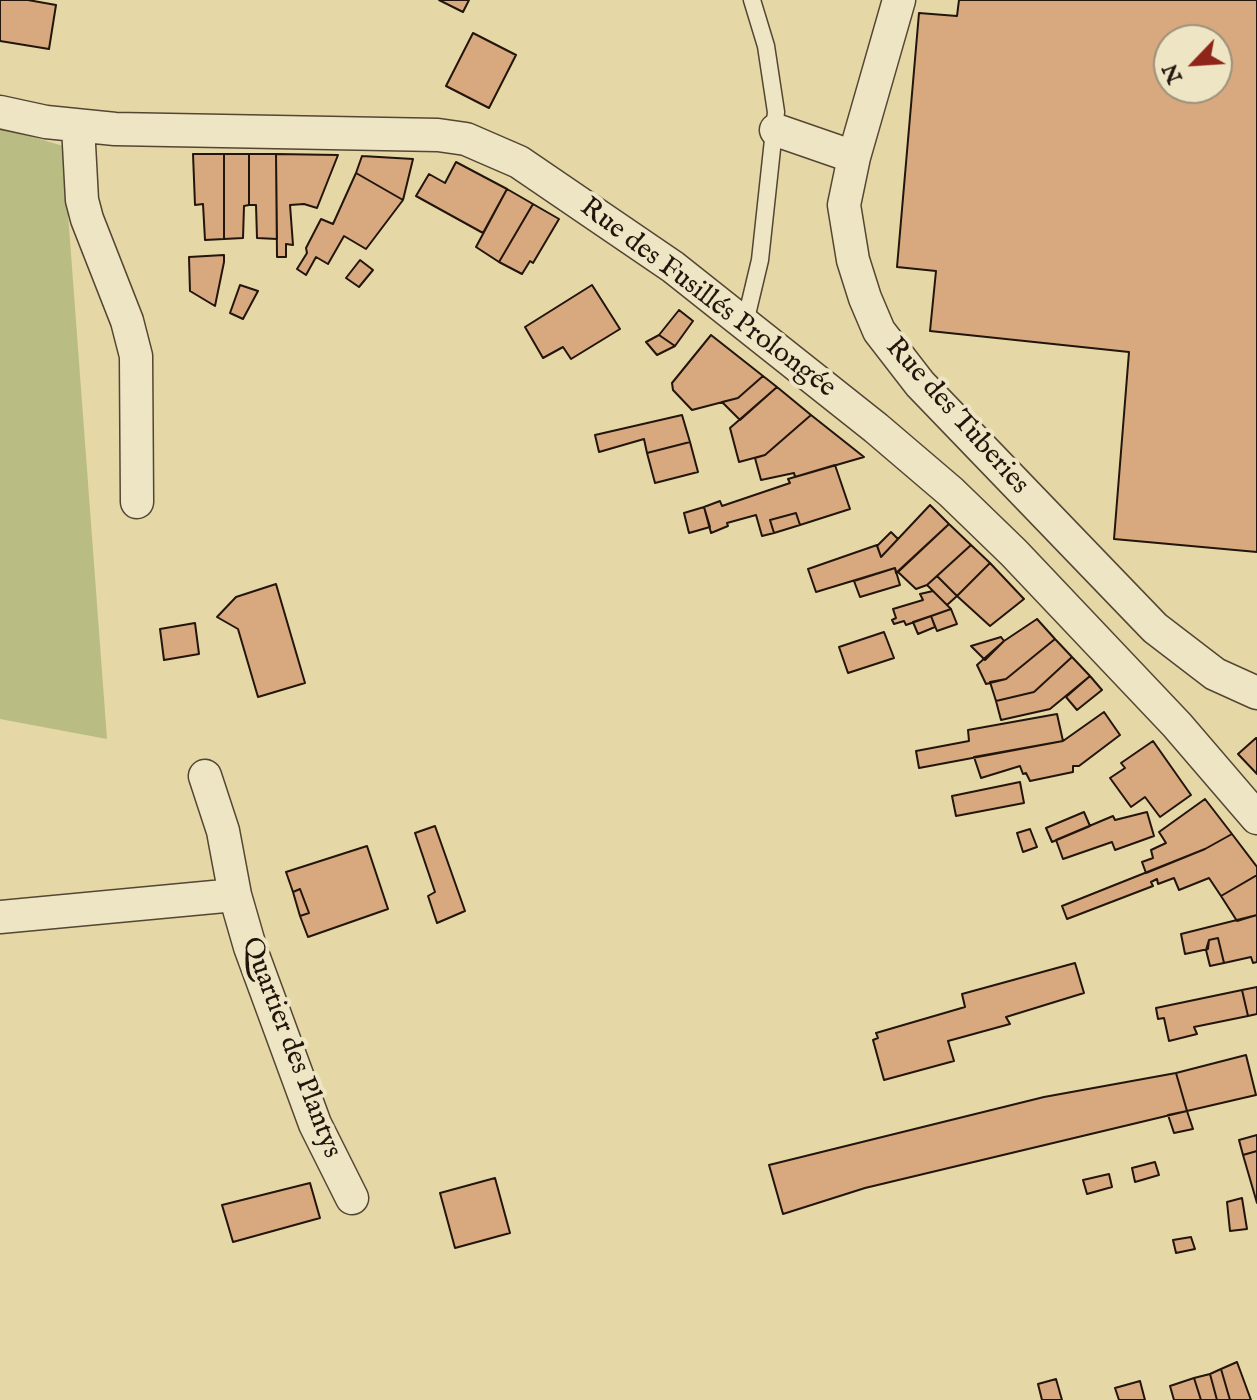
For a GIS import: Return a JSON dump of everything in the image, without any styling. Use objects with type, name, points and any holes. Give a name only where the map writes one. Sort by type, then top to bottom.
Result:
[{"type":"street","name":"Rue des Tuberies","points":[[899,0],[845,189],[844,205],[848,239],[865,298],[879,331],[920,384],[1155,628],[1215,674],[1257,693]]},
{"type":"street","name":"Rue des Fusillés Prolongée","points":[[0,112],[78,126],[142,130],[420,134],[466,139],[501,153],[539,175],[673,267],[876,428],[973,513],[1177,725],[1257,818]]},
{"type":"street","points":[[78,126],[84,209],[127,321],[136,356],[137,502]]},
{"type":"street","points":[[776,130],[854,157]]},
{"type":"street","name":"Quartier des Plantys","points":[[205,776],[223,831],[235,895],[250,947],[315,1124],[352,1198]]},
{"type":"street","points":[[0,917],[235,895]]},
{"type":"lane","points":[[745,323],[760,260],[776,130],[772,73],[752,0]]},
{"type":"green space","points":[[0,127],[63,146],[107,739],[0,719]]},
{"type":"building","points":[[0,0],[28,0],[56,5],[49,49],[0,41]]},
{"type":"building","points":[[439,0],[469,0],[463,12]]},
{"type":"building","points":[[959,0],[1257,0],[1257,552],[1114,539],[1129,352],[930,331],[936,271],[897,267],[919,13],[957,16]]},
{"type":"building","points":[[473,33],[516,55],[489,108],[446,86]]},
{"type":"building","points":[[193,154],[224,154],[224,239],[205,240],[203,204],[195,205]]},
{"type":"building","points":[[224,154],[249,154],[249,205],[244,206],[243,238],[224,239]]},
{"type":"building","points":[[249,154],[276,154],[277,239],[257,238],[256,205],[249,205]]},
{"type":"building","points":[[276,154],[338,155],[317,208],[304,204],[290,205],[293,245],[286,244],[286,257],[277,257]]},
{"type":"building","points":[[362,156],[413,159],[403,200],[356,173]]},
{"type":"building","points":[[456,162],[507,189],[483,233],[416,196],[429,174],[445,183]]},
{"type":"building","points":[[356,173],[403,200],[366,249],[344,236],[328,264],[316,257],[306,275],[297,269],[307,253],[306,248],[321,219],[333,224]]},
{"type":"building","points":[[507,189],[533,204],[499,262],[476,247]]},
{"type":"building","points":[[533,204],[559,219],[533,263],[530,261],[522,274],[499,262]]},
{"type":"building","points":[[224,255],[215,306],[190,291],[189,257]]},
{"type":"building","points":[[360,260],[373,270],[359,287],[346,278]]},
{"type":"building","points":[[240,285],[258,291],[243,319],[230,313]]},
{"type":"building","points":[[592,285],[620,329],[571,359],[563,347],[543,358],[525,327]]},
{"type":"building","points":[[679,310],[693,321],[675,346],[659,335]]},
{"type":"building","points":[[659,335],[675,346],[657,355],[646,342]]},
{"type":"building","points":[[711,335],[763,376],[738,398],[692,410],[673,390],[672,383]]},
{"type":"building","points":[[763,376],[777,387],[740,420],[722,402],[738,398]]},
{"type":"building","points":[[777,387],[811,415],[765,455],[739,462],[730,428]]},
{"type":"building","points":[[682,415],[690,442],[647,453],[644,439],[599,452],[595,435]]},
{"type":"building","points":[[811,415],[864,457],[795,477],[794,473],[761,480],[755,458],[765,455]]},
{"type":"building","points":[[690,442],[698,472],[655,483],[647,453]]},
{"type":"building","points":[[835,465],[850,509],[800,525],[796,513],[770,520],[774,533],[762,536],[756,515],[727,523],[728,526],[711,533],[704,507],[720,501],[722,506],[790,483],[788,479]]},
{"type":"building","points":[[930,505],[949,524],[896,573],[895,568],[816,592],[808,569],[877,545],[881,557]]},
{"type":"building","points":[[704,507],[710,527],[689,533],[684,513]]},
{"type":"building","points":[[796,513],[800,525],[774,533],[770,520]]},
{"type":"building","points":[[949,524],[971,545],[927,585],[916,589],[898,572]]},
{"type":"building","points":[[891,532],[898,539],[881,557],[877,546]]},
{"type":"building","points":[[971,545],[990,563],[957,596],[937,576]]},
{"type":"building","points":[[990,563],[1024,599],[990,626],[957,596]]},
{"type":"building","points":[[895,568],[900,585],[860,597],[854,581]]},
{"type":"building","points":[[937,576],[957,596],[947,605],[927,585]]},
{"type":"building","points":[[276,584],[305,683],[258,697],[238,629],[217,617],[236,597]]},
{"type":"building","points":[[933,591],[951,609],[906,625],[904,621],[894,624],[893,609],[923,600],[920,594]]},
{"type":"building","points":[[951,609],[957,624],[937,631],[931,616]]},
{"type":"building","points":[[931,616],[935,627],[918,634],[913,622]]},
{"type":"building","points":[[1037,619],[1055,639],[1006,679],[986,684],[977,665],[1004,641]]},
{"type":"building","points":[[195,623],[199,654],[164,660],[160,629]]},
{"type":"building","points":[[884,632],[894,658],[848,673],[839,647]]},
{"type":"building","points":[[1001,637],[1004,641],[985,660],[971,646]]},
{"type":"building","points":[[1055,639],[1072,657],[1034,692],[996,701],[990,682],[1006,679]]},
{"type":"building","points":[[1072,657],[1090,676],[1050,709],[1001,720],[996,701],[1034,692]]},
{"type":"building","points":[[1090,676],[1102,690],[1077,710],[1066,697]]},
{"type":"building","points":[[1104,712],[1120,735],[1079,766],[1073,766],[1073,772],[1030,781],[1020,766],[981,778],[974,757],[1063,741]]},
{"type":"building","points":[[1057,714],[1063,741],[919,768],[916,751],[969,741],[968,730]]},
{"type":"building","points":[[1257,738],[1257,774],[1238,754]]},
{"type":"building","points":[[1153,741],[1191,795],[1160,817],[1145,797],[1131,807],[1110,778],[1125,768],[1121,763]]},
{"type":"building","points":[[1020,782],[1024,803],[956,816],[952,796]]},
{"type":"building","points":[[1205,799],[1232,834],[1205,849],[1146,873],[1142,862],[1153,858],[1151,850],[1166,843],[1159,832]]},
{"type":"building","points":[[1084,812],[1090,826],[1052,842],[1046,828]]},
{"type":"building","points":[[1147,812],[1154,836],[1115,850],[1112,842],[1063,859],[1056,840],[1113,816],[1115,820]]},
{"type":"building","points":[[435,826],[465,911],[437,923],[428,896],[435,892],[415,833]]},
{"type":"building","points":[[1030,829],[1037,847],[1023,852],[1017,833]]},
{"type":"building","points":[[1232,834],[1257,867],[1257,875],[1221,896],[1209,878],[1179,890],[1174,878],[1158,884],[1157,879],[1151,882],[1153,886],[1067,919],[1062,906],[1205,849]]},
{"type":"building","points":[[367,846],[388,909],[308,937],[300,916],[309,913],[300,889],[293,892],[286,872]]},
{"type":"building","points":[[1257,875],[1257,915],[1237,921],[1221,896]]},
{"type":"building","points":[[300,889],[309,913],[300,916],[293,892]]},
{"type":"building","points":[[1257,915],[1257,962],[1253,963],[1251,957],[1224,963],[1218,938],[1209,940],[1208,949],[1185,954],[1181,934]]},
{"type":"building","points":[[1218,938],[1224,963],[1210,966],[1206,950],[1209,940]]},
{"type":"building","points":[[1075,963],[1084,993],[1006,1017],[1010,1024],[948,1041],[954,1061],[884,1080],[873,1040],[878,1038],[876,1033],[965,1007],[962,994]]},
{"type":"building","points":[[1257,987],[1257,1014],[1248,1016],[1242,990]]},
{"type":"building","points":[[1242,990],[1248,1016],[1194,1027],[1197,1034],[1169,1041],[1164,1018],[1158,1019],[1156,1008]]},
{"type":"building","points":[[1246,1055],[1256,1095],[1187,1111],[1176,1073]]},
{"type":"building","points":[[1176,1073],[1187,1111],[865,1188],[783,1214],[769,1165],[1044,1097]]},
{"type":"building","points":[[1187,1111],[1193,1129],[1174,1133],[1168,1115]]},
{"type":"building","points":[[1257,1135],[1257,1151],[1243,1155],[1239,1140]]},
{"type":"building","points":[[1257,1151],[1257,1203],[1243,1155]]},
{"type":"building","points":[[1155,1162],[1159,1175],[1135,1182],[1132,1168]]},
{"type":"building","points":[[1109,1174],[1112,1187],[1087,1194],[1083,1180]]},
{"type":"building","points":[[495,1178],[510,1233],[455,1248],[440,1193]]},
{"type":"building","points":[[310,1183],[320,1218],[233,1242],[222,1205]]},
{"type":"building","points":[[1242,1198],[1247,1229],[1230,1231],[1227,1202]]},
{"type":"building","points":[[1191,1237],[1195,1249],[1176,1253],[1173,1240]]},
{"type":"building","points":[[1237,1362],[1251,1400],[1230,1400],[1221,1369]]},
{"type":"building","points":[[1221,1369],[1230,1400],[1217,1400],[1210,1374]]},
{"type":"building","points":[[1210,1374],[1217,1400],[1201,1400],[1194,1378]]},
{"type":"building","points":[[1194,1378],[1201,1400],[1174,1400],[1170,1386]]},
{"type":"building","points":[[1056,1379],[1062,1400],[1042,1400],[1038,1384]]},
{"type":"building","points":[[1140,1381],[1145,1400],[1119,1400],[1115,1388]]}]
